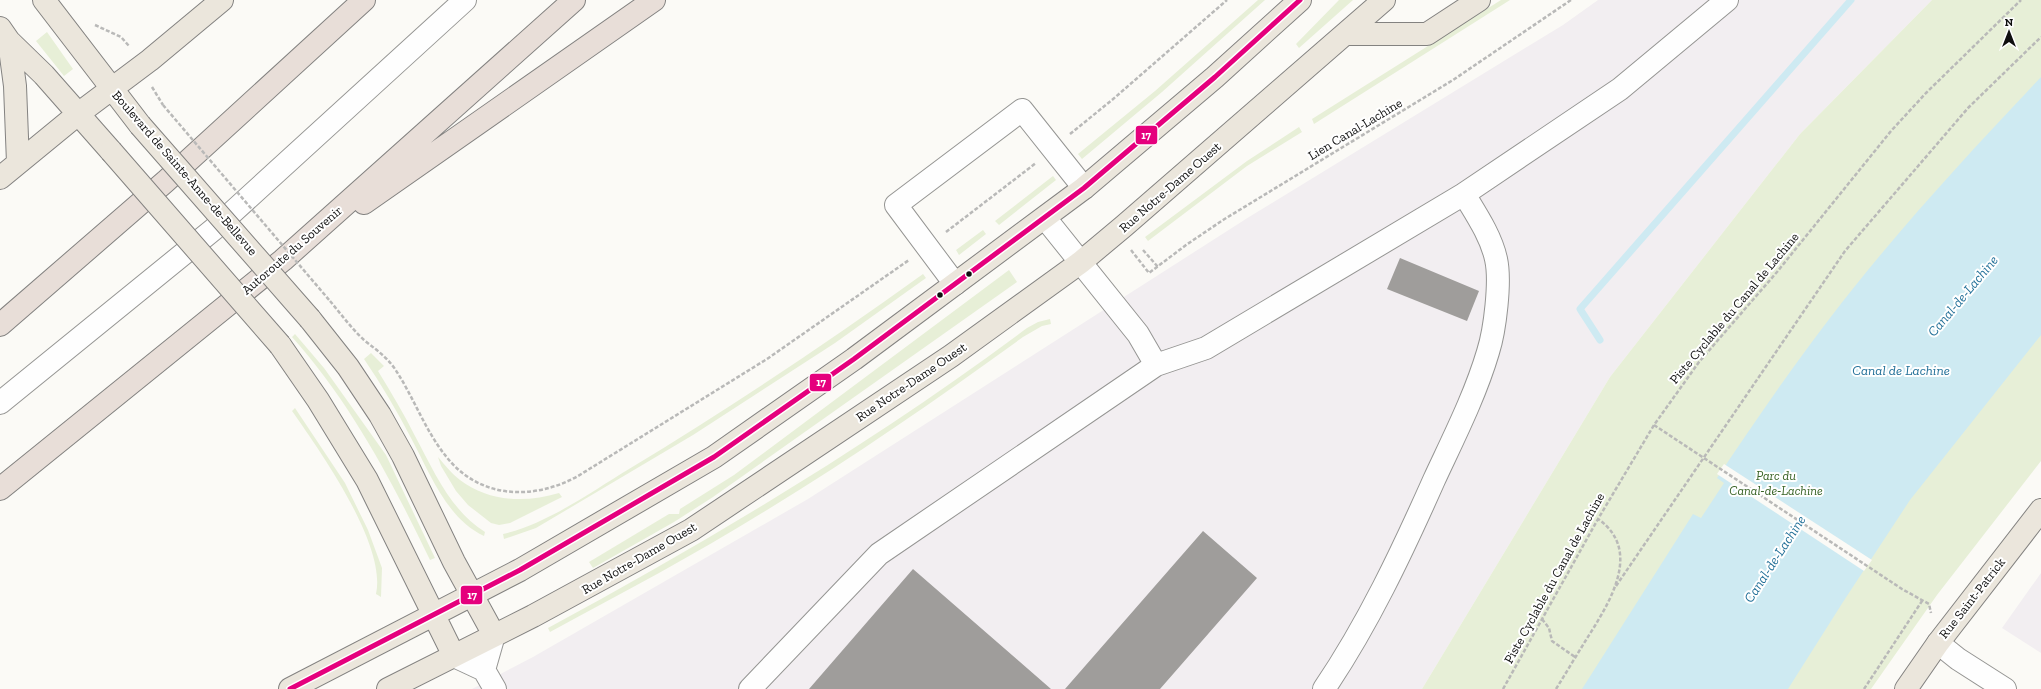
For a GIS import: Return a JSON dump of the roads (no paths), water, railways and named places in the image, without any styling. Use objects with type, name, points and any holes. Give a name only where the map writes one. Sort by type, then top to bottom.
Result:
[{"type":"highway","points":[[0,325],[166,181],[364,0]]},
{"type":"highway","name":"Autoroute du Souvenir","points":[[0,489],[283,260],[574,0]]},
{"type":"highway","points":[[283,260],[654,0]]},
{"type":"main road","name":"Boulevard de Sainte-Anne-de-Bellevue","points":[[44,0],[140,125],[310,319],[348,367],[384,422],[494,635]]},
{"type":"main road","points":[[0,178],[78,114],[150,60],[222,0]]},
{"type":"main road","points":[[290,689],[472,595],[582,535],[714,457],[955,284],[1084,188],[1191,97],[1300,0]]},
{"type":"main road","name":"Rue Notre-Dame Ouest","points":[[388,689],[602,580],[691,530],[950,356],[1081,262],[1384,0]]},
{"type":"main road","points":[[1345,34],[1427,34],[1479,0]]},
{"type":"main road","points":[[11,45],[44,75],[280,345],[318,400],[367,480],[454,656]]},
{"type":"main road","points":[[11,45],[16,101],[18,163]]},
{"type":"main road","name":"Rue Saint-Patrick","points":[[1906,689],[1938,643],[2041,510]]},
{"type":"street","points":[[0,404],[214,229],[465,0]]},
{"type":"street","points":[[750,689],[879,554],[1156,365],[1206,348],[1464,194],[1620,89],[1727,0]]},
{"type":"street","points":[[955,284],[896,205],[1022,110],[1084,188]]},
{"type":"street","points":[[1324,689],[1368,616],[1412,528],[1459,426],[1488,352],[1494,322],[1496,260],[1488,236],[1464,194]]},
{"type":"street","points":[[1045,218],[1138,334],[1156,365]]},
{"type":"street","points":[[484,670],[494,635]]},
{"type":"street","points":[[1938,643],[1958,659],[2005,689]]},
{"type":"street","points":[[454,656],[484,670],[495,689]]},
{"type":"water","name":"Canal de Lachine","points":[[2041,77],[2041,335],[1910,500],[1788,689],[1582,689],[1693,514],[1701,518],[1724,483],[1717,478],[1772,397],[1815,338],[1880,255],[1959,165]]},
{"type":"waterway","points":[[1600,340],[1580,309],[1851,0]]},
{"type":"water label","name":"Canal-de-Lachine","points":[[1963,296]]},
{"type":"water label","name":"Canal-de-Lachine","points":[[1775,559]]},
{"type":"park label","name":"Parc du Canal-de-Lachine","points":[[1776,482]]}]
